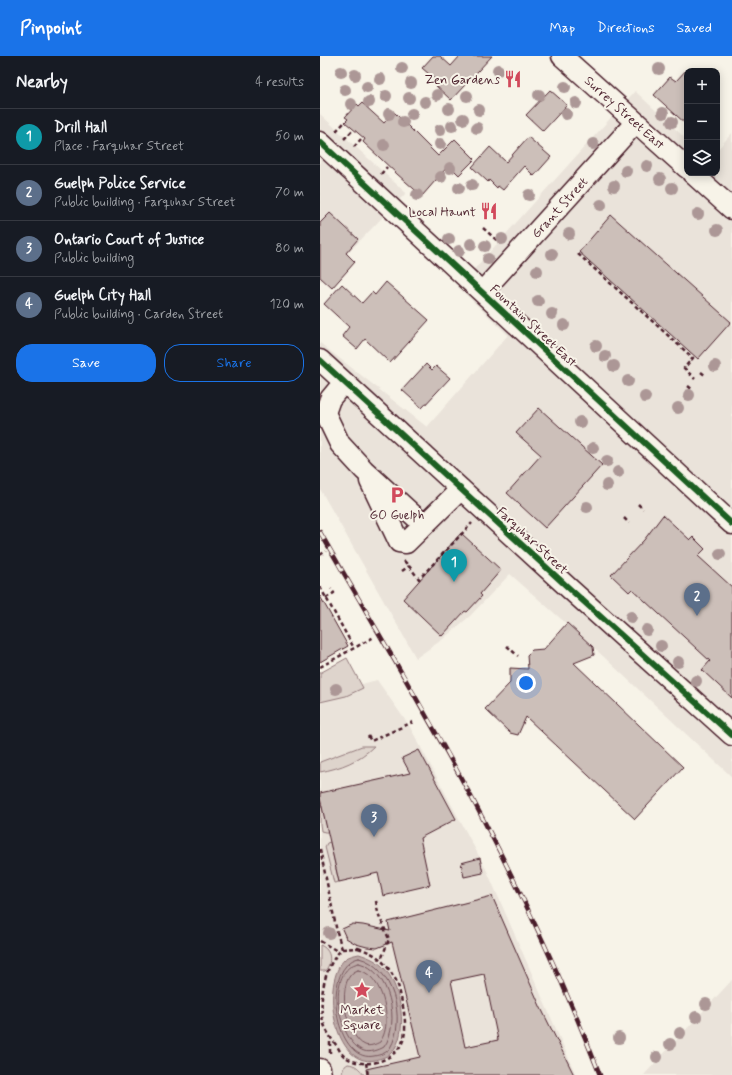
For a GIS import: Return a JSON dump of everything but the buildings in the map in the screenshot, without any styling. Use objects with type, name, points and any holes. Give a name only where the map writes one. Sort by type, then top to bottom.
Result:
[{"type":"street","name":"Surrey Street East","points":[[562,56],[684,165]]},
{"type":"street","name":"Grant Street","points":[[482,292],[636,122]]},
{"type":"street","name":"Fountain Street East","points":[[320,142],[732,524]]},
{"type":"street","points":[[695,176],[732,209]]},
{"type":"street","name":"Farquhar Street","points":[[320,360],[732,735]]},
{"type":"street","points":[[344,382],[330,399],[325,413],[340,444],[364,470],[424,525]]},
{"type":"street","points":[[364,470],[399,542],[406,543],[461,489]]},
{"type":"street","points":[[320,1069],[321,1075]]},
{"type":"path","points":[[336,131],[344,123]]},
{"type":"path","points":[[344,139],[352,131]]},
{"type":"path","points":[[354,147],[361,139]]},
{"type":"path","points":[[483,228],[514,257]]},
{"type":"path","points":[[578,254],[693,358],[684,368],[695,379]]},
{"type":"path","points":[[701,372],[706,376]]},
{"type":"path","points":[[688,386],[693,390]]},
{"type":"path","points":[[638,504],[643,509]]},
{"type":"path","points":[[624,518],[629,523]]},
{"type":"path","points":[[320,555],[326,551]]},
{"type":"path","points":[[402,571],[409,566]]},
{"type":"path","points":[[320,588],[354,648]]},
{"type":"path","points":[[326,598],[334,593],[331,589]]},
{"type":"path","points":[[334,622],[338,619]]},
{"type":"path","points":[[320,666],[374,637]]},
{"type":"path","points":[[507,646],[518,656]]},
{"type":"path","points":[[368,736],[371,741],[413,722]]},
{"type":"path","points":[[320,849],[337,932],[342,949]]},
{"type":"path","points":[[376,901],[378,913],[390,939],[381,960]]},
{"type":"path","points":[[320,940],[339,952]]},
{"type":"path","points":[[358,948],[370,952],[381,960],[397,982],[404,1010],[404,1032],[402,1042],[397,1050],[389,1057],[378,1062],[366,1063],[355,1061],[344,1056],[330,1039],[322,1017],[322,995],[328,970],[334,957],[342,949],[358,948]]},
{"type":"path","points":[[366,1063],[368,1075]]},
{"type":"shaded area","points":[[635,91],[684,137],[684,176],[720,176],[720,147],[732,133],[732,777],[590,644],[585,645],[586,641],[510,574],[470,616],[443,639],[416,658],[320,489],[320,343],[427,427],[508,335],[458,287]]},
{"type":"shaded area","points":[[320,114],[406,193],[320,282]]},
{"type":"shaded area","points":[[347,658],[363,688],[346,696],[320,702],[320,673]]},
{"type":"shaded area","points":[[377,680],[410,727],[487,871],[576,1075],[320,1075],[320,695]]},
{"type":"shaded area","points":[[362,746],[374,746],[356,760],[320,772],[320,762]]},
{"type":"shaded area","points":[[320,798],[328,832],[321,831]]},
{"type":"shaded area","points":[[330,842],[339,882],[334,883],[325,847],[327,843]]},
{"type":"shaded area","points":[[320,945],[327,950],[330,957],[329,964],[325,971],[320,971]]},
{"type":"shaded area","points":[[732,980],[732,1075],[644,1075]]},
{"type":"shaded area","points":[[348,1064],[357,1067],[364,1075],[342,1075],[343,1069]]},
{"type":"water","points":[[359,954],[366,956],[379,964],[391,977],[399,999],[401,1010],[400,1034],[397,1044],[388,1055],[375,1060],[361,1059],[350,1051],[341,1038],[335,1022],[333,986],[337,970],[345,959]]},
{"type":"railway","points":[[320,532],[465,784],[545,946],[574,1010],[600,1075]]},
{"type":"cycle path","points":[[320,142],[732,524]]},
{"type":"cycle path","points":[[320,360],[732,735]]},
{"type":"place","name":"Zen Gardens","points":[[513,79]]},
{"type":"place","name":"Local Haunt","points":[[489,211]]},
{"type":"place","name":"GO Guelph","points":[[397,495]]},
{"type":"place","name":"Drill Hall","points":[[454,582]]},
{"type":"place","name":"Guelph Police Service","points":[[697,616]]},
{"type":"place","name":"Ontario Court of Justice","points":[[374,837]]},
{"type":"place","name":"Market Square","points":[[362,990]]},
{"type":"place","name":"Guelph City Hall","points":[[429,993]]}]
